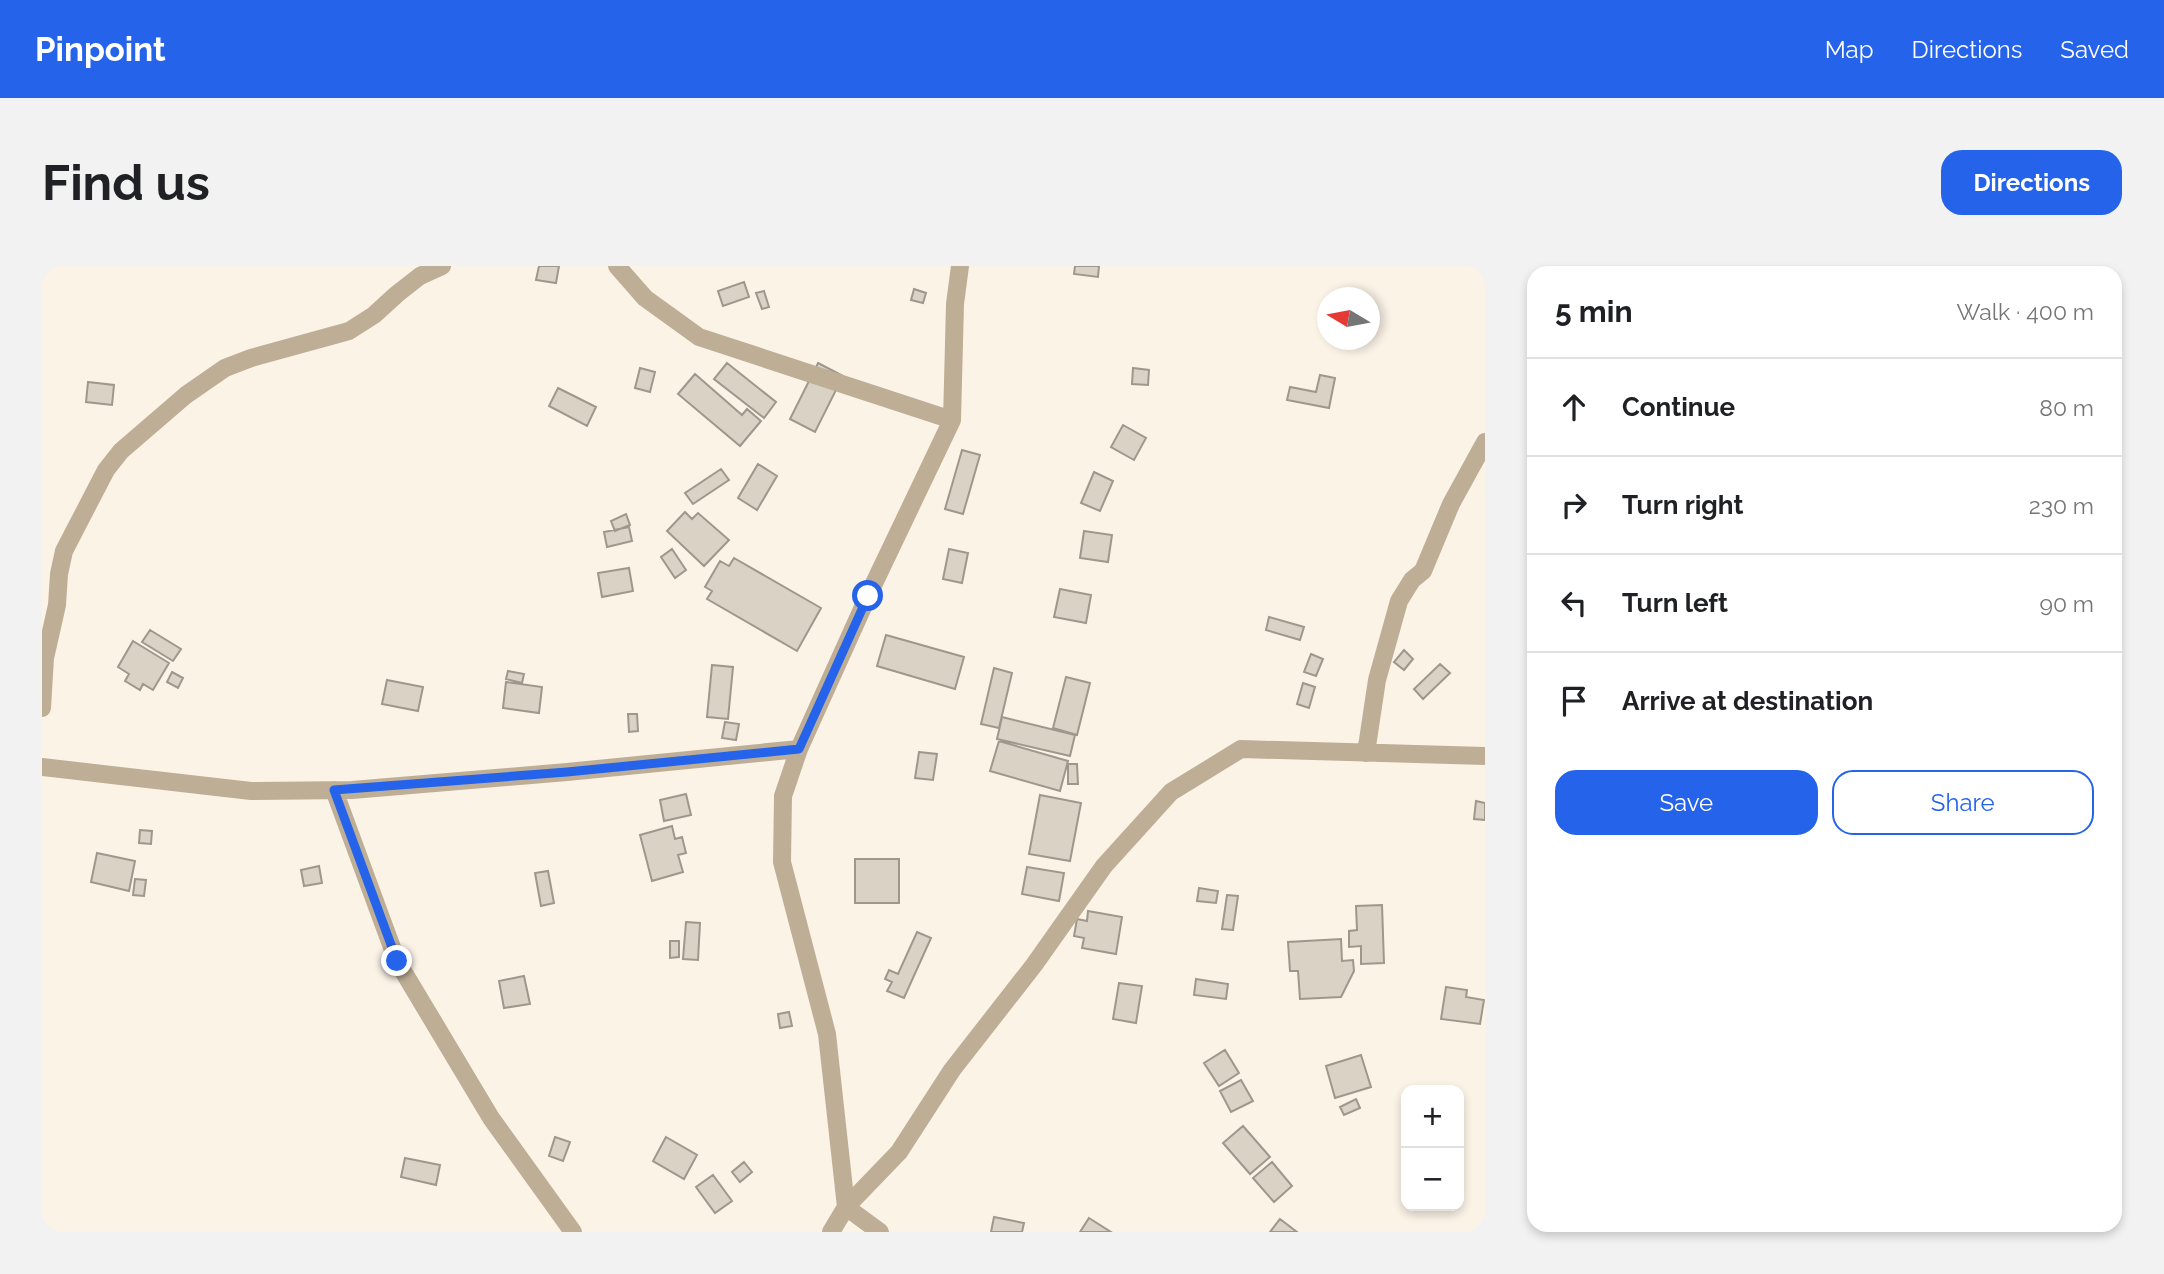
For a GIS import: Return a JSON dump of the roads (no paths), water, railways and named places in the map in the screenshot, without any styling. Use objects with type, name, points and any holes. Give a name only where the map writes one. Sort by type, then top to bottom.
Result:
[{"type":"street","points":[[42,708],[45,658],[57,605],[64,551],[99,482],[121,451],[186,395],[225,368],[349,331],[374,315],[420,276],[442,266]]},
{"type":"street","points":[[617,266],[645,298],[699,337],[952,420]]},
{"type":"street","points":[[880,1232],[846,1207],[827,1034],[782,862],[783,796],[799,749],[952,420],[955,304],[960,266]]},
{"type":"street","points":[[1366,752],[1377,680],[1399,601],[1412,580],[1423,571],[1451,504],[1485,442]]},
{"type":"street","points":[[42,767],[251,791],[334,790],[567,772],[799,749]]},
{"type":"street","points":[[831,1232],[846,1207],[899,1152],[952,1070],[1034,965],[1104,866],[1171,792],[1241,749],[1485,756]]},
{"type":"street","points":[[334,790],[397,961],[491,1118],[573,1232]]}]
